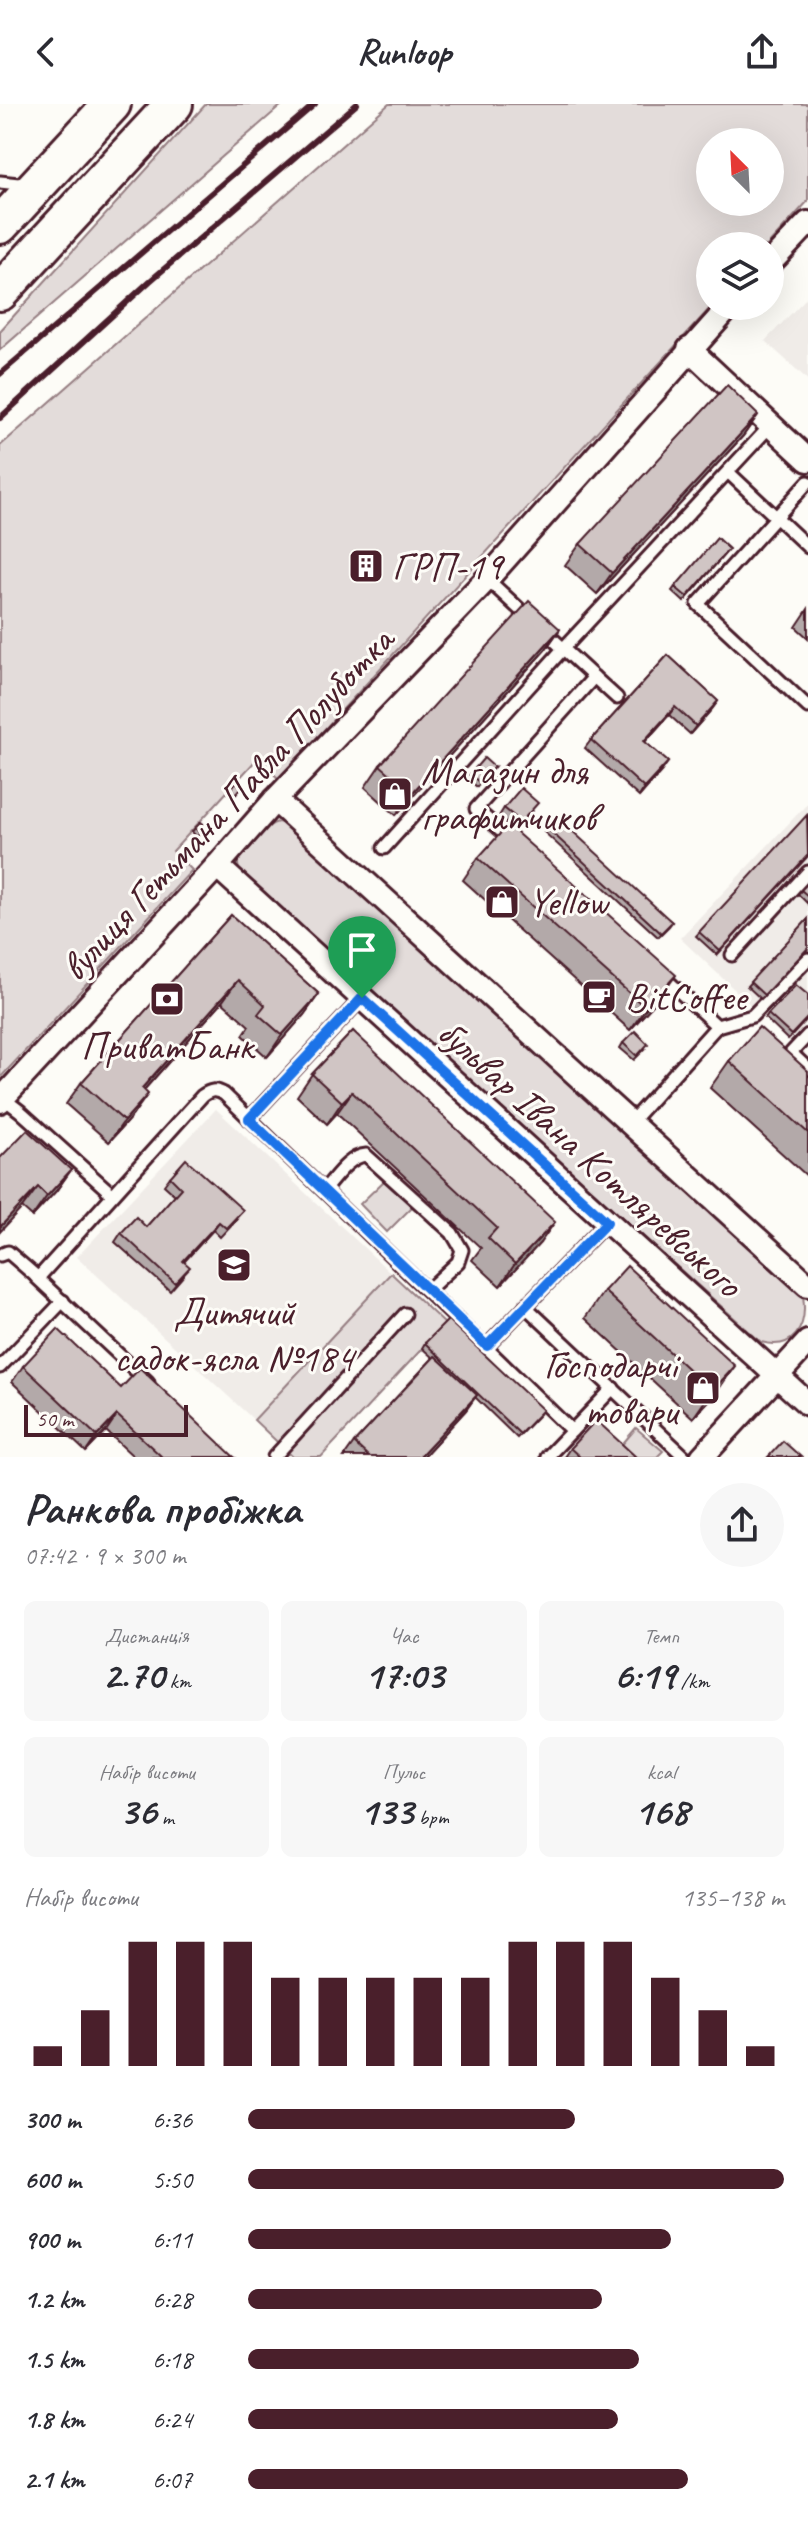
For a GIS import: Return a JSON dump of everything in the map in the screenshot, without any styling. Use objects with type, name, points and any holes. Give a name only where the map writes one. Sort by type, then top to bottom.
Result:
[{"type":"main road","points":[[0,292],[174,104]]},
{"type":"main road","points":[[0,225],[102,109]]},
{"type":"street","points":[[784,248],[808,223]]},
{"type":"street","name":"вулиця Гетьмана Павла Полуботка","points":[[1,1100],[275,800],[487,579],[717,320]]},
{"type":"street","points":[[689,349],[808,460]]},
{"type":"street","name":"бульвар Івана Котляревського","points":[[275,800],[808,1285]]},
{"type":"street","name":"бульвар Івана Котляревського","points":[[217,866],[808,1404]]},
{"type":"street","points":[[702,1457],[808,1342]]},
{"type":"lane","points":[[0,182],[36,185]]},
{"type":"lane","points":[[384,848],[771,425]]},
{"type":"lane","points":[[728,472],[808,547]]},
{"type":"lane","points":[[808,482],[698,604],[808,707]]},
{"type":"lane","points":[[487,579],[617,698]]},
{"type":"lane","points":[[522,850],[476,809],[594,677]]},
{"type":"lane","points":[[732,955],[808,872]]},
{"type":"lane","points":[[630,1123],[717,1026],[752,1016],[808,959]]},
{"type":"lane","points":[[648,964],[717,1026]]},
{"type":"lane","points":[[249,1119],[362,998]]},
{"type":"lane","points":[[808,1035],[791,1053],[808,1069]]},
{"type":"lane","points":[[37,1277],[202,1096],[216,1090],[224,1094],[572,1431]]},
{"type":"lane","points":[[1,1100],[112,1194]]},
{"type":"lane","points":[[324,1190],[351,1160],[358,1155],[366,1155],[452,1233],[462,1250],[458,1262],[428,1290]]},
{"type":"lane","points":[[487,1346],[607,1222]]},
{"type":"lane","points":[[0,1255],[8,1252],[37,1277],[161,1395]]},
{"type":"lane","points":[[0,1367],[4,1353],[63,1301]]},
{"type":"lane","points":[[525,1306],[685,1457]]},
{"type":"lane","points":[[274,1457],[405,1314]]},
{"type":"lane","points":[[547,1457],[613,1388]]},
{"type":"shaded area","points":[[206,104],[283,104],[0,350],[0,331]]},
{"type":"shaded area","points":[[389,104],[808,104],[808,201],[780,232],[696,232],[696,320],[699,320],[279,779],[257,759],[173,851],[192,870],[0,1078],[0,446]]},
{"type":"shaded area","points":[[808,296],[808,380],[765,341]]},
{"type":"shaded area","points":[[808,803],[808,1022],[790,1042],[680,938]]},
{"type":"shaded area","points":[[278,822],[288,825],[803,1296],[803,1318],[790,1340],[772,1344],[761,1342],[243,877],[238,866],[241,853],[262,831]]},
{"type":"shaded area","name":"Дитячий садок-ясла №184","points":[[216,1109],[391,1273],[254,1420],[77,1257]]},
{"type":"shaded area","points":[[386,1179],[413,1206],[387,1232],[360,1204]]},
{"type":"shaded area","points":[[391,1273],[445,1324],[321,1457],[293,1457],[254,1420]]},
{"type":"shaded area","points":[[636,1428],[663,1451],[657,1457],[629,1457],[619,1448]]},
{"type":"building","points":[[727,385],[758,415],[612,573],[580,544]]},
{"type":"building","points":[[717,538],[729,549],[687,597],[675,587]]},
{"type":"building","name":"ГРП-19","points":[[369,551],[380,563],[370,573],[358,561]]},
{"type":"building","points":[[529,601],[560,629],[412,793],[380,765]]},
{"type":"building","points":[[668,655],[718,701],[696,726],[675,707],[644,741],[668,762],[644,788],[591,740]]},
{"type":"building","points":[[484,758],[494,767],[480,783],[470,774]]},
{"type":"building","points":[[236,782],[242,787],[236,794],[231,789]]},
{"type":"building","points":[[521,788],[538,803],[521,822],[504,808]]},
{"type":"building","points":[[807,815],[808,855],[720,951],[699,932]]},
{"type":"building","points":[[557,817],[672,922],[661,933],[547,828]]},
{"type":"building","points":[[201,822],[206,826],[200,833],[195,828]]},
{"type":"building","points":[[508,825],[676,975],[646,1008],[478,858]]},
{"type":"building","points":[[808,883],[808,896],[801,890]]},
{"type":"building","points":[[231,915],[319,994],[282,1035],[258,1014],[265,1005],[238,980],[142,1088],[148,1094],[124,1121],[81,1083]]},
{"type":"building","points":[[808,919],[808,948],[764,995],[750,982]]},
{"type":"building","points":[[796,985],[808,995],[808,1017],[791,1035],[768,1014]]},
{"type":"building","points":[[759,1027],[808,1071],[808,1133],[729,1061]]},
{"type":"building","points":[[353,1031],[555,1222],[515,1264],[488,1238],[497,1228],[365,1104],[352,1092],[342,1102],[312,1074]]},
{"type":"building","points":[[635,1031],[648,1044],[637,1056],[623,1043]]},
{"type":"building","points":[[27,1130],[71,1170],[47,1196],[38,1187],[0,1227],[0,1158]]},
{"type":"building","points":[[186,1159],[243,1210],[226,1228],[219,1222],[183,1261],[190,1267],[175,1283],[121,1233],[136,1217],[146,1227],[181,1188],[170,1177]]},
{"type":"building","points":[[627,1266],[735,1366],[712,1391],[604,1291]]},
{"type":"building","points":[[448,1320],[543,1410],[520,1434],[425,1343]]},
{"type":"building","points":[[58,1329],[121,1388],[140,1368],[234,1457],[162,1457],[117,1415],[97,1436],[23,1366]]},
{"type":"building","points":[[435,1356],[477,1395],[419,1457],[369,1457],[354,1443]]},
{"type":"building","points":[[596,1420],[636,1457],[580,1457],[570,1448]]},
{"type":"building","points":[[783,1441],[801,1457],[768,1457]]},
{"type":"railway","points":[[0,374],[315,104]]},
{"type":"railway","points":[[0,418],[150,281],[357,104]]},
{"type":"place","name":"ГРП-19","points":[[366,566]]},
{"type":"place","name":"Магазин для графитчиков","points":[[395,794]]},
{"type":"place","name":"Yellow","points":[[502,902]]},
{"type":"place","name":"BitCoffee","points":[[599,997]]},
{"type":"place","name":"ПриватБанк","points":[[167,999]]},
{"type":"place","name":"Дитячий садок-ясла №184","points":[[234,1265]]},
{"type":"place","name":"Господарчі товари","points":[[703,1388]]},
{"type":"route","points":[[362,998],[607,1222],[487,1346],[249,1119],[362,998]]}]
